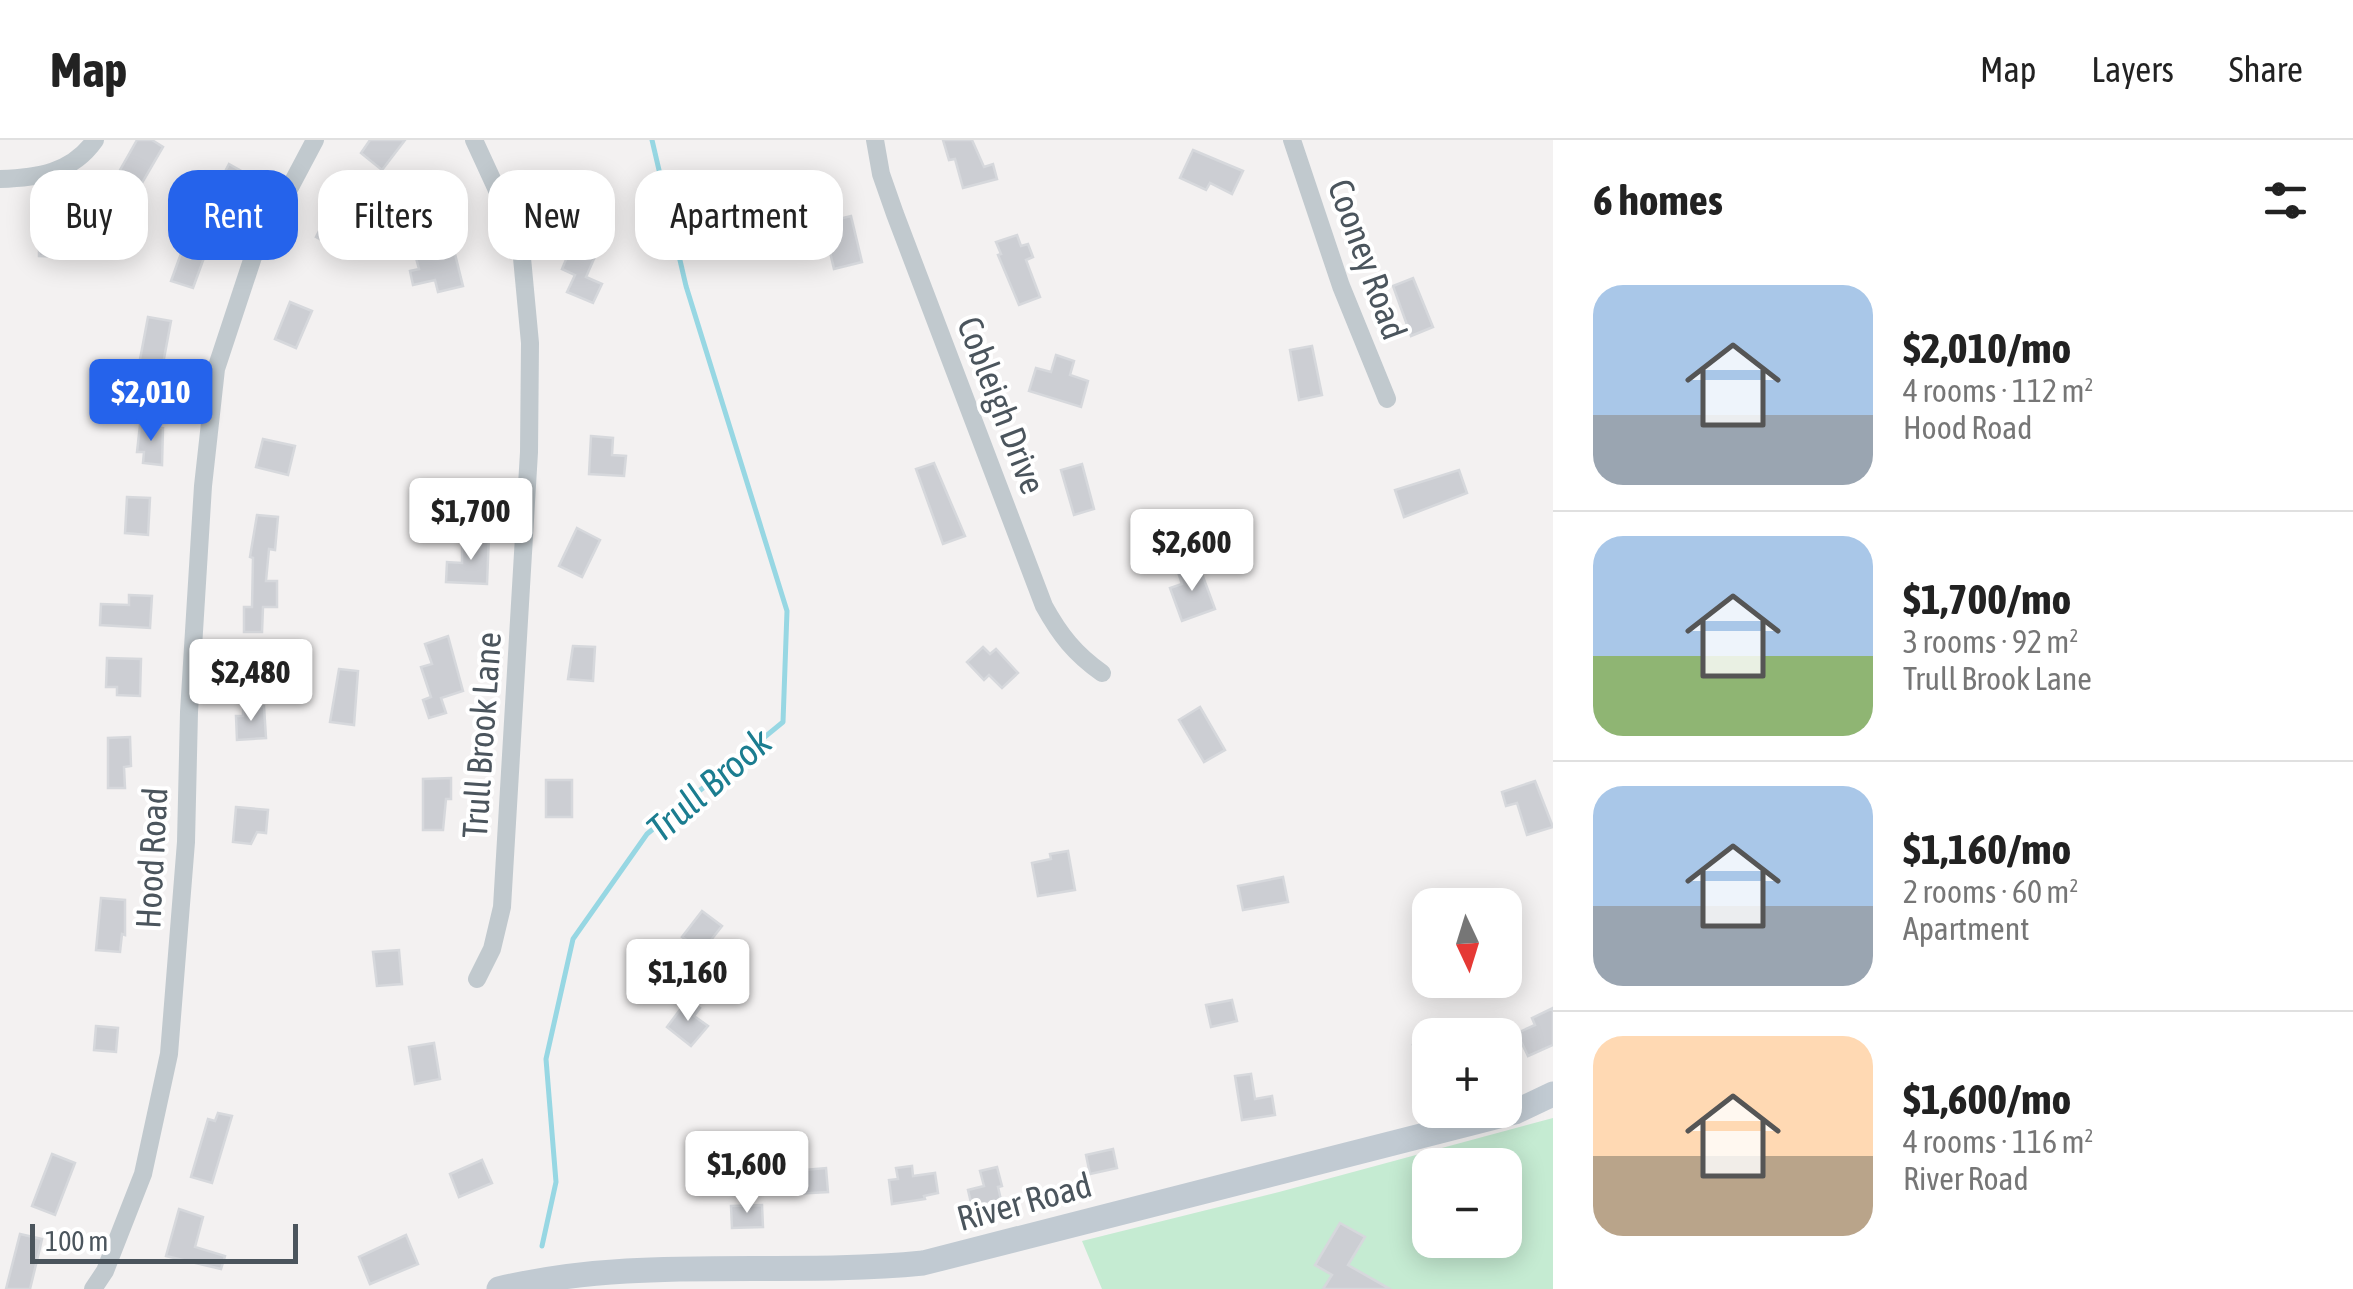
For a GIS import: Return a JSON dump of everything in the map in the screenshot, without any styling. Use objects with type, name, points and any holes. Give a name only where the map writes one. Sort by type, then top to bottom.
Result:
[{"type":"main road","name":"River Road","points":[[499,1289],[626,1270],[851,1270],[923,1263],[1515,1112],[1553,1094]]},
{"type":"street","points":[[0,179],[27,178],[66,169],[95,140]]},
{"type":"street","name":"Hood Road","points":[[93,1289],[143,1174],[169,1054],[186,842],[202,486],[216,369],[253,257],[316,140]]},
{"type":"street","name":"Trull Brook Lane","points":[[474,140],[508,214],[522,258],[530,342],[529,452],[502,907],[492,949],[477,979]]},
{"type":"street","name":"Cobleigh Drive","points":[[875,140],[881,174],[895,214],[1044,606],[1059,634],[1076,654],[1102,673]]},
{"type":"street","name":"Cooney Road","points":[[1292,140],[1341,286],[1387,400]]},
{"type":"green space","points":[[1553,1118],[1553,1289],[1102,1289],[1082,1241],[1412,1156],[1412,1258],[1522,1258],[1522,1148],[1442,1148]]},
{"type":"building","points":[[137,140],[152,140],[163,147],[148,173],[120,170]]},
{"type":"building","points":[[370,140],[405,140],[382,170],[361,153]]},
{"type":"building","points":[[943,140],[972,140],[984,167],[993,164],[997,179],[963,188],[955,159],[949,160]]},
{"type":"building","points":[[1193,150],[1243,171],[1232,194],[1210,183],[1206,190],[1180,178]]},
{"type":"building","points":[[851,216],[862,262],[834,269],[832,260],[843,260],[843,218]]},
{"type":"building","points":[[1017,235],[1021,246],[1028,244],[1033,257],[1026,260],[1040,297],[1019,305],[996,242]]},
{"type":"building","points":[[179,260],[203,260],[193,288],[171,281]]},
{"type":"building","points":[[417,260],[456,260],[463,286],[438,292],[435,280],[413,285],[410,271],[419,269]]},
{"type":"building","points":[[566,260],[593,260],[586,277],[602,284],[593,303],[567,292],[575,275],[562,269]]},
{"type":"building","points":[[1413,278],[1433,327],[1411,336],[1393,286]]},
{"type":"building","points":[[290,302],[312,311],[296,348],[275,339]]},
{"type":"building","points":[[148,317],[171,321],[163,364],[154,362],[152,373],[138,370]]},
{"type":"building","points":[[1312,346],[1322,395],[1299,400],[1290,350]]},
{"type":"building","points":[[1056,355],[1074,361],[1070,375],[1088,381],[1081,407],[1029,391],[1036,368],[1051,372]]},
{"type":"building","points":[[140,425],[163,428],[162,465],[143,463],[144,452],[137,452]]},
{"type":"building","points":[[591,436],[613,438],[612,455],[626,456],[624,476],[589,474]]},
{"type":"building","points":[[263,439],[295,446],[288,475],[256,467]]},
{"type":"building","points":[[934,463],[965,536],[943,544],[916,469]]},
{"type":"building","points":[[1082,464],[1094,509],[1074,515],[1061,470]]},
{"type":"building","points":[[1459,470],[1467,493],[1404,517],[1395,490]]},
{"type":"building","points":[[127,497],[150,498],[148,535],[125,533]]},
{"type":"building","points":[[257,515],[278,517],[275,550],[269,549],[266,581],[277,581],[277,607],[263,607],[262,632],[244,632],[244,607],[252,607],[250,557]]},
{"type":"building","points":[[577,528],[600,540],[582,577],[559,566]]},
{"type":"building","points":[[473,534],[489,534],[487,584],[446,582],[447,562],[462,563],[462,546],[472,546]]},
{"type":"building","points":[[1198,563],[1215,609],[1182,621],[1170,588],[1182,584],[1178,572]]},
{"type":"building","points":[[129,595],[152,596],[150,628],[100,625],[101,604],[129,605]]},
{"type":"building","points":[[448,636],[463,691],[441,698],[446,713],[429,718],[423,700],[431,697],[421,667],[432,664],[425,644]]},
{"type":"building","points":[[573,646],[595,647],[593,681],[568,679]]},
{"type":"building","points":[[983,647],[990,654],[996,649],[1018,673],[1002,688],[989,675],[984,680],[967,662]]},
{"type":"building","points":[[107,658],[141,659],[140,696],[117,695],[117,687],[106,687]]},
{"type":"building","points":[[339,669],[358,671],[354,725],[330,722]]},
{"type":"building","points":[[264,706],[266,738],[237,740],[236,716],[243,716],[243,707]]},
{"type":"building","points":[[1200,707],[1225,750],[1204,762],[1179,720]]},
{"type":"building","points":[[130,737],[131,766],[124,767],[125,788],[108,788],[108,738]]},
{"type":"building","points":[[451,778],[451,799],[446,799],[443,830],[423,830],[423,779]]},
{"type":"building","points":[[546,780],[572,780],[572,817],[546,817]]},
{"type":"building","points":[[1535,781],[1553,827],[1527,835],[1517,803],[1506,806],[1502,792]]},
{"type":"building","points":[[236,807],[268,810],[266,833],[257,832],[251,844],[233,842]]},
{"type":"building","points":[[1068,851],[1075,890],[1038,896],[1032,863]]},
{"type":"building","points":[[1283,877],[1288,902],[1243,910],[1238,886]]},
{"type":"building","points":[[101,898],[125,900],[125,935],[122,934],[120,952],[96,950]]},
{"type":"building","points":[[702,911],[722,926],[711,940],[717,945],[703,962],[683,947],[688,941],[682,937]]},
{"type":"building","points":[[399,950],[402,984],[377,986],[373,952]]},
{"type":"building","points":[[688,999],[700,1008],[694,1016],[708,1026],[691,1046],[667,1027]]},
{"type":"building","points":[[1232,1000],[1237,1021],[1211,1027],[1206,1005]]},
{"type":"building","points":[[1553,1008],[1553,1045],[1528,1056],[1522,1031],[1535,1025],[1532,1018]]},
{"type":"building","points":[[96,1026],[118,1028],[116,1052],[94,1050]]},
{"type":"building","points":[[434,1043],[440,1079],[415,1084],[409,1047]]},
{"type":"building","points":[[1251,1074],[1255,1099],[1272,1096],[1275,1115],[1242,1120],[1235,1076]]},
{"type":"building","points":[[218,1113],[232,1116],[212,1183],[191,1177],[208,1119],[215,1121]]},
{"type":"building","points":[[1113,1149],[1117,1168],[1090,1174],[1086,1155]]},
{"type":"building","points":[[52,1154],[75,1163],[55,1215],[32,1206]]},
{"type":"building","points":[[482,1160],[492,1183],[459,1197],[450,1174]]},
{"type":"building","points":[[912,1166],[913,1176],[935,1173],[938,1193],[892,1204],[889,1180],[898,1179],[896,1168]]},
{"type":"building","points":[[997,1167],[1001,1200],[972,1207],[968,1190],[984,1186],[980,1171]]},
{"type":"building","points":[[826,1168],[828,1192],[794,1194],[793,1171]]},
{"type":"building","points":[[762,1205],[763,1227],[732,1228],[731,1206]]},
{"type":"building","points":[[179,1209],[203,1217],[195,1247],[225,1256],[221,1269],[166,1256]]},
{"type":"building","points":[[1340,1223],[1365,1237],[1348,1265],[1390,1289],[1323,1289],[1332,1275],[1315,1265]]},
{"type":"building","points":[[20,1234],[42,1239],[30,1289],[6,1289]]},
{"type":"building","points":[[406,1235],[418,1264],[370,1284],[359,1257]]},
{"type":"waterway","name":"Trull Brook","points":[[542,1246],[556,1182],[546,1059],[573,939],[647,834],[783,722],[787,611],[686,286],[652,140]]}]
